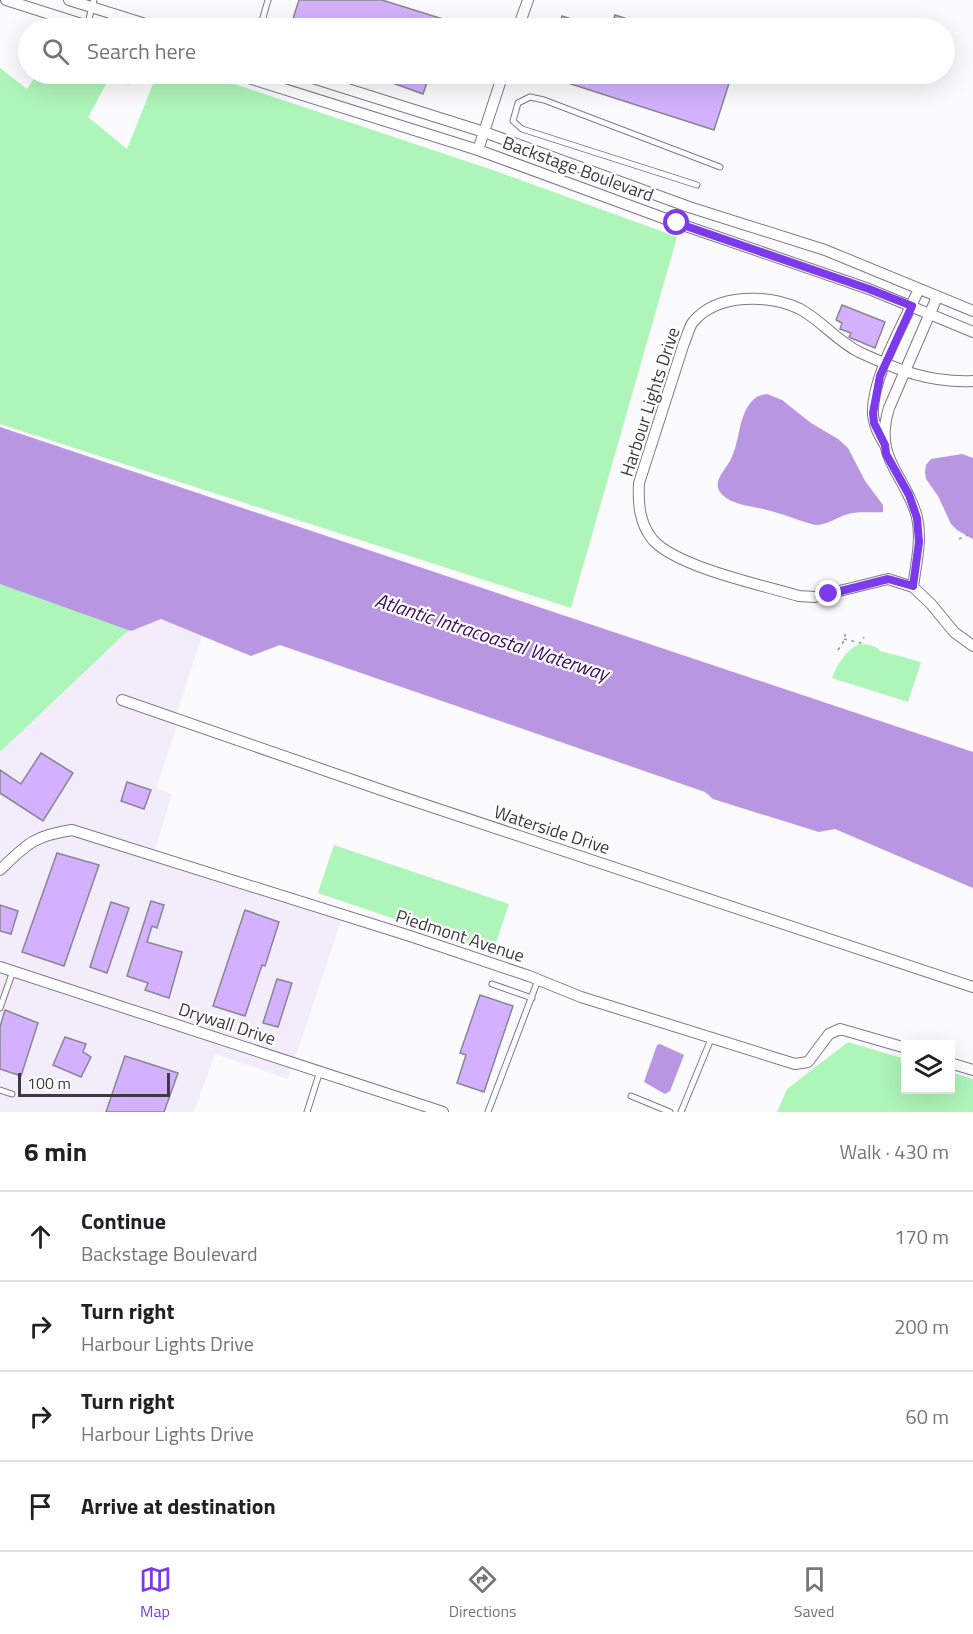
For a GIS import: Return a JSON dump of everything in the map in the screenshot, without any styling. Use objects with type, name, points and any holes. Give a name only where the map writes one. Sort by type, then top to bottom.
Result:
[{"type":"street","points":[[6,0],[63,18]]},
{"type":"street","points":[[69,0],[93,4],[131,18]]},
{"type":"street","points":[[522,18],[528,0]]},
{"type":"street","name":"Backstage Boulevard","points":[[274,84],[478,150],[677,223],[869,289],[973,332]]},
{"type":"street","name":"Backstage Boulevard","points":[[332,84],[484,132],[690,207],[817,248],[973,311]]},
{"type":"street","points":[[478,150],[500,84]]},
{"type":"street","points":[[885,445],[877,431],[873,413],[880,376],[919,289]]},
{"type":"street","points":[[937,297],[886,418],[885,445],[886,454],[909,495],[917,518],[919,542],[913,586],[954,632],[973,646]]},
{"type":"street","name":"Harbour Lights Drive","points":[[913,586],[888,579],[815,597],[799,596],[688,563],[662,548],[652,539],[643,523],[638,503],[639,483],[684,343],[693,322],[712,308],[734,300],[777,301],[800,310],[841,342],[885,364],[948,382],[973,381]]},
{"type":"street","name":"Waterside Drive","points":[[122,700],[393,794],[973,987]]},
{"type":"street","name":"Piedmont Avenue","points":[[0,870],[31,841],[53,833],[72,830],[410,936],[538,980],[580,997],[795,1064],[808,1062],[829,1034],[840,1029],[901,1047]]},
{"type":"street","name":"Drywall Drive","points":[[0,967],[443,1112]]},
{"type":"street","points":[[955,1064],[973,1070]]},
{"type":"lane","points":[[263,18],[268,0]]},
{"type":"lane","points":[[697,185],[522,129],[513,121],[518,103],[530,97],[544,100],[720,167]]},
{"type":"lane","points":[[0,1008],[13,971]]},
{"type":"lane","points":[[489,1112],[538,980]]},
{"type":"lane","points":[[492,984],[532,998]]},
{"type":"lane","points":[[681,1112],[712,1038]]},
{"type":"lane","points":[[307,1112],[320,1071]]},
{"type":"lane","points":[[0,1090],[12,1094]]},
{"type":"lane","points":[[631,1096],[670,1112]]},
{"type":"path","points":[[959,538],[973,533]]},
{"type":"path","points":[[838,650],[846,630]]},
{"type":"path","points":[[844,639],[861,644],[864,637]]},
{"type":"shaded area","points":[[161,619],[202,636],[175,719],[175,732],[156,788],[172,794],[153,856],[343,915],[288,1079],[215,1054],[194,1112],[0,1112],[0,752],[134,625]]},
{"type":"green space","points":[[0,68],[27,89],[30,84],[106,84],[88,117],[127,149],[153,84],[234,84],[490,169],[677,237],[571,608],[0,424]]},
{"type":"green space","points":[[0,578],[134,625],[0,752]]},
{"type":"green space","points":[[859,644],[873,646],[880,651],[921,662],[908,702],[832,678],[842,658]]},
{"type":"green space","points":[[334,845],[509,904],[493,952],[318,893]]},
{"type":"green space","points":[[848,1042],[901,1058],[901,1094],[955,1094],[955,1073],[973,1079],[973,1112],[777,1112],[787,1089]]},
{"type":"water","points":[[767,394],[782,400],[848,448],[865,481],[883,505],[883,512],[852,513],[824,524],[815,525],[736,503],[724,497],[718,488],[718,483],[734,452],[744,415],[753,400]]},
{"type":"water","name":"Atlantic Intracoastal Waterway","points":[[0,427],[973,752],[973,888],[835,829],[819,832],[713,799],[705,792],[280,645],[251,656],[161,619],[131,631],[0,584]]},
{"type":"water","points":[[962,454],[973,458],[973,539],[951,524],[938,496],[926,479],[925,472],[926,465],[931,459]]},
{"type":"water","points":[[660,1044],[684,1055],[670,1091],[665,1094],[644,1082],[657,1045]]},
{"type":"building","points":[[299,0],[382,0],[440,18],[293,18]]},
{"type":"building","points":[[396,84],[426,84],[423,94]]},
{"type":"building","points":[[571,84],[729,84],[714,130]]},
{"type":"building","points":[[842,305],[885,322],[875,348],[849,337],[851,333],[840,329],[842,323],[836,320]]},
{"type":"building","points":[[41,753],[73,773],[43,821],[0,793],[0,770],[21,784]]},
{"type":"building","points":[[127,782],[151,790],[144,809],[121,801]]},
{"type":"building","points":[[57,853],[99,865],[64,966],[22,952]]},
{"type":"building","points":[[151,901],[164,905],[157,928],[152,926],[147,942],[182,952],[169,998],[145,990],[148,983],[127,976]]},
{"type":"building","points":[[111,902],[129,908],[107,973],[90,967]]},
{"type":"building","points":[[0,905],[18,911],[11,934],[0,931]]},
{"type":"building","points":[[245,910],[279,922],[265,966],[262,965],[245,1016],[213,1006]]},
{"type":"building","points":[[277,979],[292,983],[278,1027],[263,1023]]},
{"type":"building","points":[[480,995],[513,1006],[484,1092],[457,1083],[466,1055],[460,1053]]},
{"type":"building","points":[[5,1010],[38,1023],[21,1076],[0,1069],[0,1027]]},
{"type":"building","points":[[65,1037],[86,1044],[83,1052],[91,1057],[81,1077],[53,1065]]},
{"type":"building","points":[[125,1056],[178,1073],[164,1112],[106,1112]]},
{"type":"route","points":[[677,223],[912,306],[880,376],[873,413],[874,423],[885,445],[886,454],[909,495],[917,518],[919,542],[913,586],[888,579],[829,594]]}]
